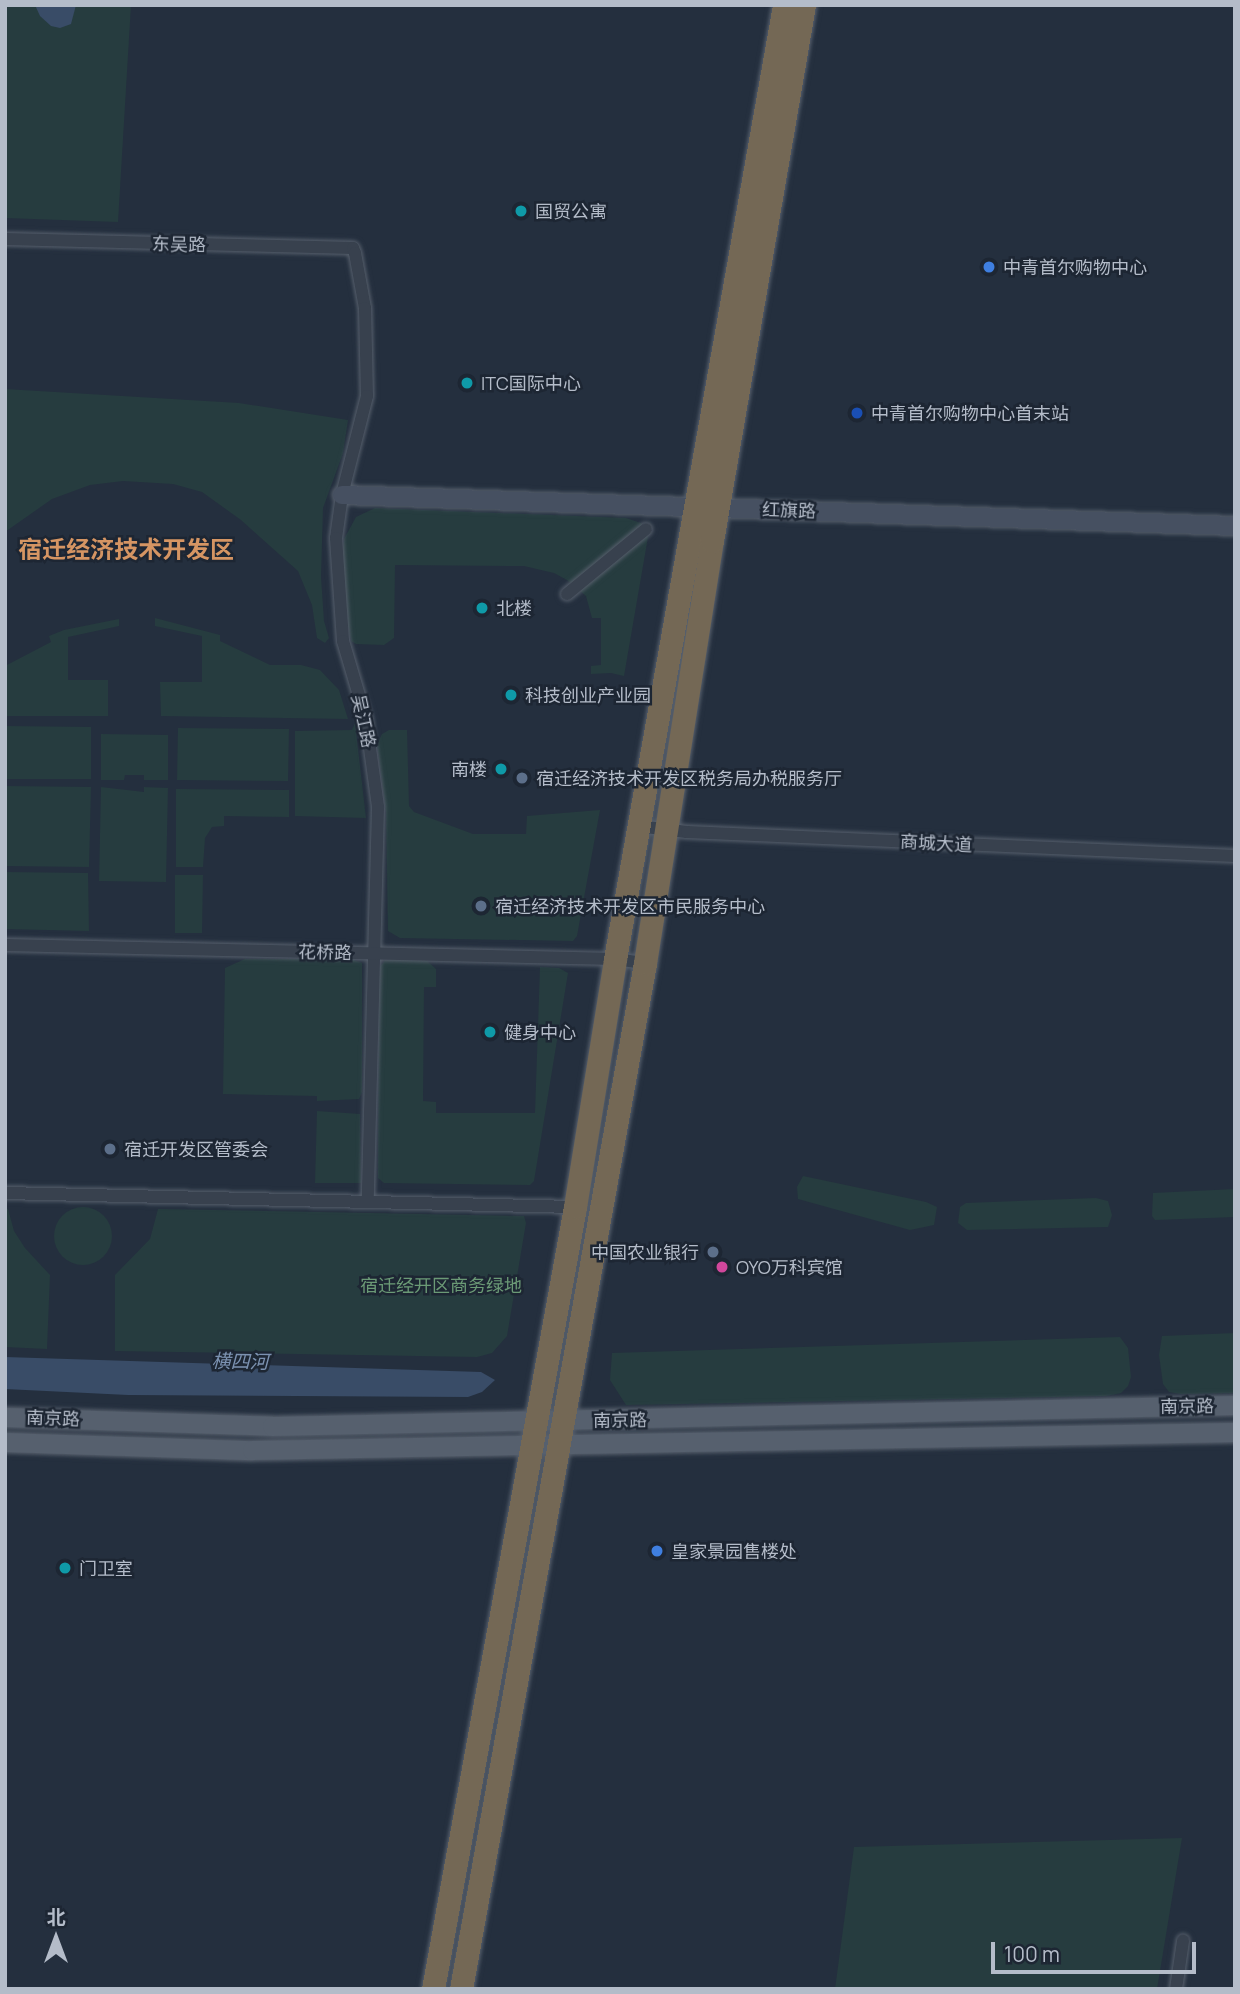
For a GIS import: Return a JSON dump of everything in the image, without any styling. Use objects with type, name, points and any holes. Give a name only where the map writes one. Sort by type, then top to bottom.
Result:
[{"type":"highway","points":[[433,1989],[575,1207],[638,826],[784,5]]},
{"type":"highway","points":[[461,1989],[645,963],[717,507],[804,5]]},
{"type":"main road","name":"南京路","points":[[5,1417],[272,1426],[1235,1405]]},
{"type":"main road","name":"南京路","points":[[5,1443],[252,1451],[1235,1432]]},
{"type":"street","name":"东吴路","points":[[5,239],[353,248]]},
{"type":"street","name":"吴江路","points":[[353,248],[365,309],[367,397],[342,495],[336,538],[343,641],[366,719],[377,807],[368,1201]]},
{"type":"street","name":"红旗路","points":[[342,495],[1235,526]]},
{"type":"street","points":[[567,594],[646,529]]},
{"type":"street","name":"商城大道","points":[[638,826],[664,830],[1235,856]]},
{"type":"street","name":"花桥路","points":[[5,945],[615,959],[645,963]]},
{"type":"street","points":[[5,1193],[575,1207]]},
{"type":"street","points":[[1176,1989],[1182,1941]]},
{"type":"green space","points":[[5,5],[131,5],[118,222],[5,218]]},
{"type":"green space","points":[[5,389],[239,403],[348,420],[343,453],[323,508],[321,577],[324,621],[329,638],[325,643],[317,638],[312,605],[298,571],[241,520],[202,492],[173,484],[123,481],[90,485],[52,499],[5,532]]},
{"type":"green space","points":[[375,508],[626,518],[641,523],[648,537],[624,676],[611,673],[591,674],[591,666],[601,665],[601,618],[592,618],[586,596],[554,573],[524,566],[395,565],[394,638],[384,645],[356,644],[351,641],[342,558],[344,539],[356,517]]},
{"type":"green space","points":[[155,618],[220,635],[220,641],[270,665],[301,665],[320,670],[339,690],[348,719],[161,716],[160,682],[202,682],[202,636],[155,626]]},
{"type":"green space","points":[[119,619],[119,626],[68,637],[68,680],[108,680],[108,716],[5,716],[5,666],[51,642],[49,636],[64,630]]},
{"type":"green space","points":[[355,723],[366,818],[295,816],[295,731],[352,730]]},
{"type":"green space","points":[[5,726],[91,727],[91,779],[5,779]]},
{"type":"green space","points":[[178,728],[289,729],[288,781],[177,780]]},
{"type":"green space","points":[[389,730],[407,730],[409,806],[414,812],[473,834],[526,834],[527,816],[600,810],[577,936],[573,941],[400,938],[388,931],[386,812],[377,744],[382,734]]},
{"type":"green space","points":[[101,734],[168,735],[168,780],[144,780],[144,775],[125,775],[124,780],[101,780]]},
{"type":"green space","points":[[5,786],[91,787],[89,867],[5,866]]},
{"type":"green space","points":[[101,787],[144,792],[144,787],[168,788],[166,882],[99,881]]},
{"type":"green space","points":[[176,789],[289,790],[289,817],[224,816],[224,826],[212,827],[205,838],[203,867],[176,867]]},
{"type":"green space","points":[[5,872],[88,873],[89,931],[5,929]]},
{"type":"green space","points":[[175,875],[203,875],[202,933],[175,933]]},
{"type":"green space","points":[[245,959],[351,959],[362,963],[362,1092],[359,1099],[317,1101],[317,1096],[223,1094],[225,968]]},
{"type":"green space","points":[[386,959],[426,960],[436,969],[436,987],[424,987],[423,1101],[436,1102],[436,1113],[535,1113],[540,967],[559,968],[568,973],[534,1181],[530,1185],[384,1183],[378,1178],[379,968]]},
{"type":"green space","points":[[317,1111],[360,1114],[361,1183],[315,1183]]},
{"type":"green space","points":[[803,1176],[926,1202],[937,1207],[934,1225],[910,1230],[798,1199],[797,1187]]},
{"type":"green space","points":[[1235,1189],[1235,1217],[1155,1220],[1152,1216],[1153,1193]]},
{"type":"green space","points":[[1096,1198],[1108,1201],[1112,1215],[1108,1227],[967,1230],[958,1223],[960,1207],[966,1203]]},
{"type":"green space","points":[[83,1207],[94,1209],[107,1220],[112,1236],[110,1247],[99,1260],[83,1265],[72,1263],[59,1252],[54,1236],[56,1225],[67,1212]]},
{"type":"green space","points":[[5,1209],[8,1209],[14,1231],[25,1248],[50,1275],[47,1349],[5,1347]]},
{"type":"green space","name":"宿迁经开区商务绿地","points":[[158,1209],[524,1216],[526,1223],[507,1336],[492,1353],[477,1357],[115,1351],[115,1275],[150,1239]]},
{"type":"green space","points":[[1235,1333],[1235,1393],[1169,1392],[1163,1384],[1159,1355],[1162,1336]]},
{"type":"green space","points":[[1120,1337],[1128,1348],[1131,1377],[1128,1386],[1121,1393],[1106,1396],[626,1405],[610,1380],[612,1353]]},
{"type":"green space","points":[[1182,1838],[1157,1989],[835,1989],[854,1847]]},
{"type":"water","points":[[35,5],[76,5],[71,24],[60,28],[51,26],[40,16]]},
{"type":"water","points":[[5,1357],[481,1372],[495,1380],[482,1392],[468,1397],[128,1395],[5,1389]]},
{"type":"place","name":"国贸公寓","points":[[521,211]]},
{"type":"place","name":"中青首尔购物中心","points":[[989,267]]},
{"type":"place","name":"ITC国际中心","points":[[467,383]]},
{"type":"place","name":"中青首尔购物中心首末站","points":[[857,413]]},
{"type":"place","name":"北楼","points":[[482,608]]},
{"type":"place","name":"科技创业产业园","points":[[511,695]]},
{"type":"place","name":"南楼","points":[[501,769]]},
{"type":"place","name":"宿迁经济技术开发区税务局办税服务厅","points":[[522,778]]},
{"type":"place","name":"宿迁经济技术开发区市民服务中心","points":[[481,906]]},
{"type":"place","name":"健身中心","points":[[490,1032]]},
{"type":"place","name":"宿迁开发区管委会","points":[[110,1149]]},
{"type":"place","name":"中国农业银行","points":[[713,1252]]},
{"type":"place","name":"OYO万科宾馆","points":[[722,1267]]},
{"type":"place","name":"皇家景园售楼处","points":[[657,1551]]},
{"type":"place","name":"门卫室","points":[[65,1568]]},
{"type":"district","name":"宿迁经济技术开发区","points":[[126,549]]},
{"type":"water label","name":"横四河","points":[[240,1362]]}]
